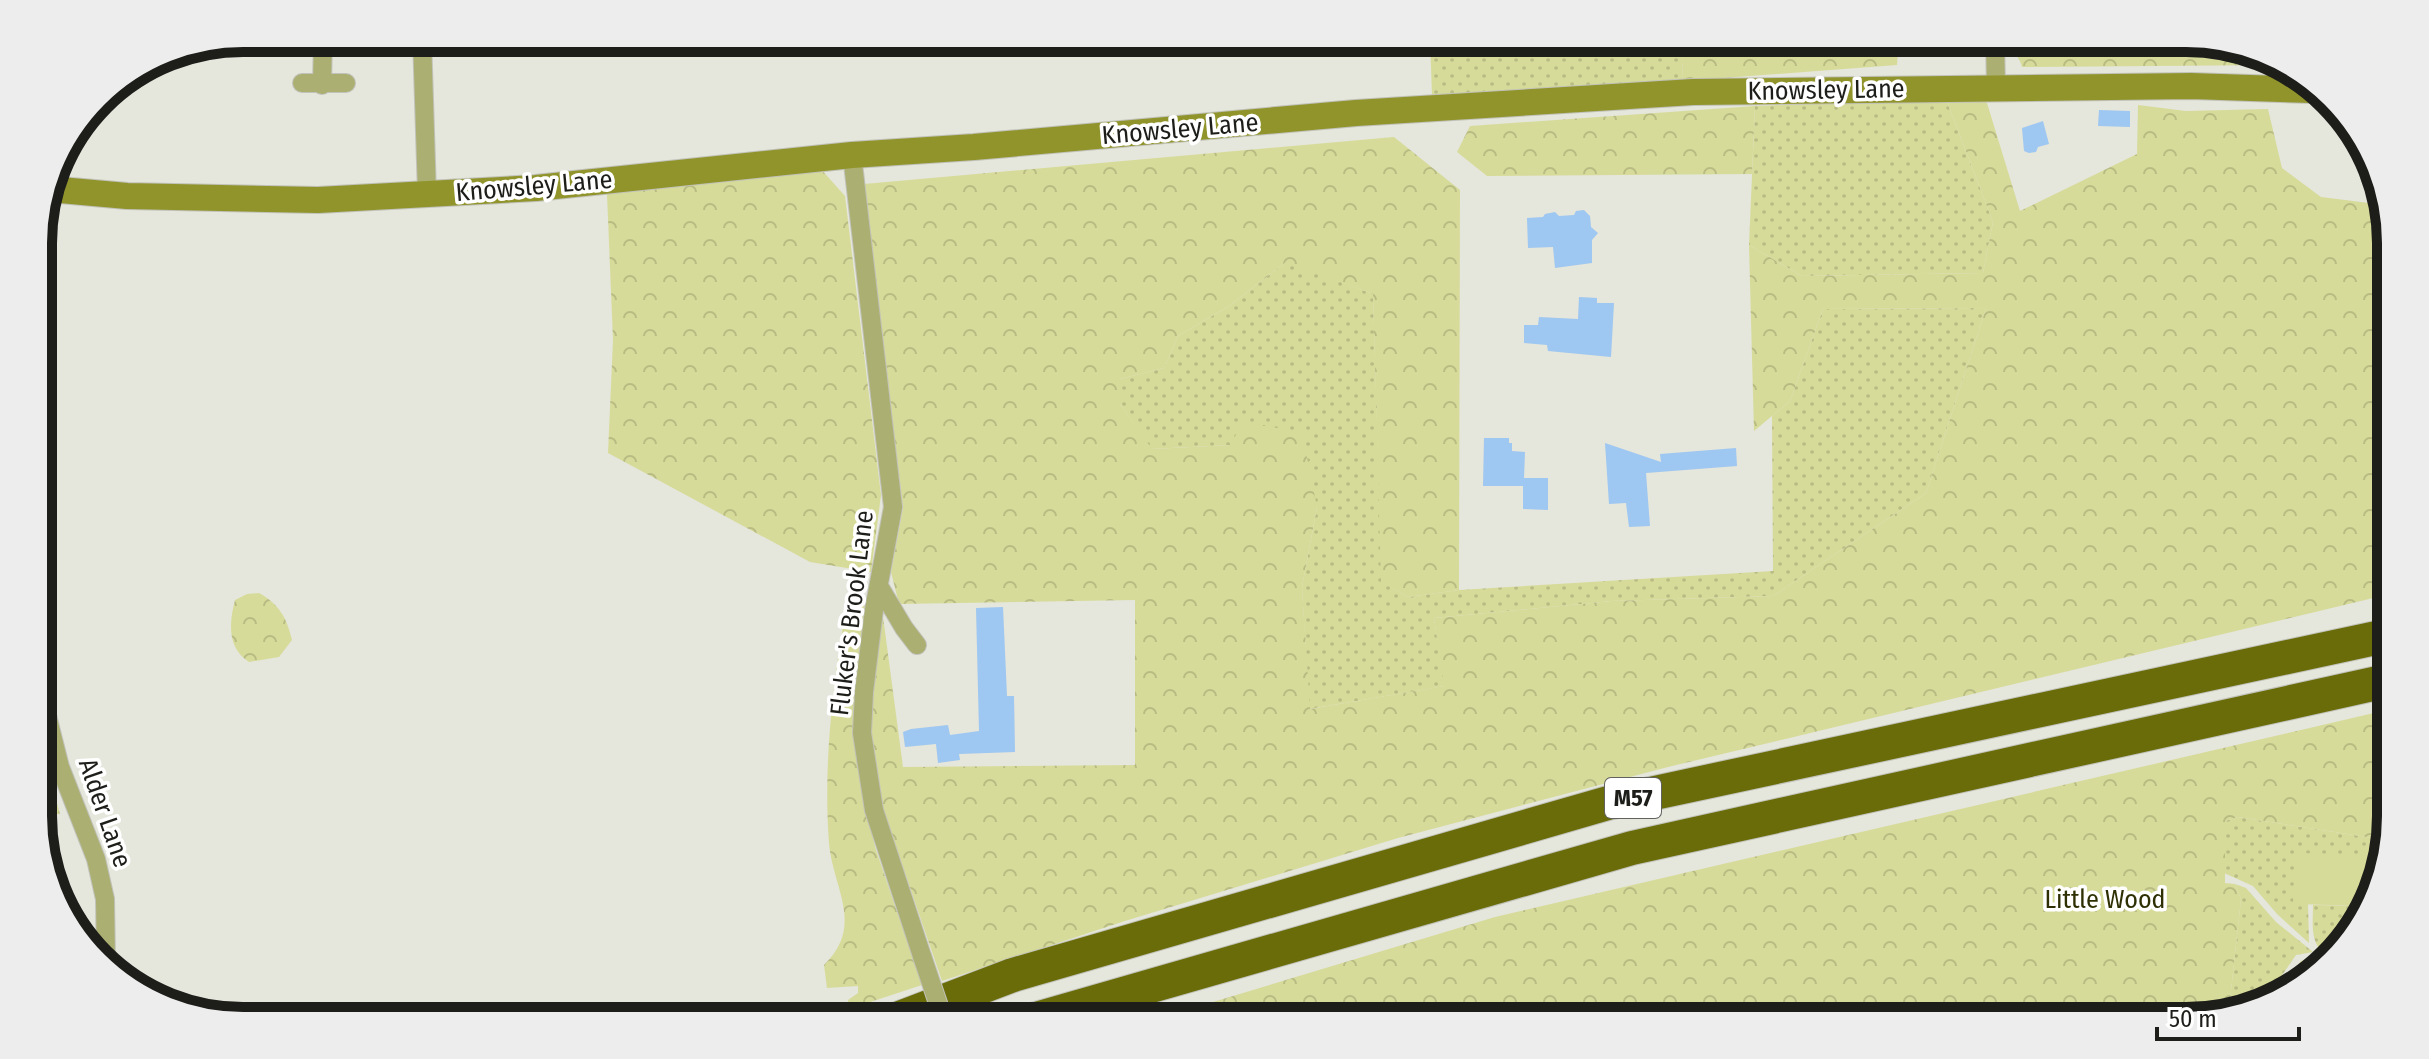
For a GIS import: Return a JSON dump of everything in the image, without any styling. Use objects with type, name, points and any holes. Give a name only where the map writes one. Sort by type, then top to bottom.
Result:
[{"type":"highway","name":"M57","points":[[929,1007],[1013,975],[1608,803],[2377,638]]},
{"type":"highway","name":"M57","points":[[1078,1007],[1632,848],[2377,683]]},
{"type":"main road","name":"Knowsley Lane","points":[[60,190],[127,196],[318,200],[536,188],[852,155],[1356,113],[1677,93],[1996,87],[2191,86],[2300,90]]},
{"type":"street","points":[[322,85],[323,52]]},
{"type":"street","points":[[422,52],[427,194]]},
{"type":"street","points":[[1995,52],[1996,87]]},
{"type":"street","points":[[302,83],[346,83]]},
{"type":"street","name":"Fluker's Brook Lane","points":[[852,155],[893,507],[864,692],[862,733],[874,810],[939,1007]]},
{"type":"street","points":[[879,586],[917,645]]},
{"type":"street","name":"Alder Lane","points":[[52,735],[60,767],[96,859],[105,899],[107,950]]},
{"type":"green space","points":[[1430,52],[1682,52],[1683,81],[1432,95]]},
{"type":"green space","points":[[1682,52],[1898,52],[1897,65],[1683,81]]},
{"type":"green space","points":[[2011,52],[2186,52],[2223,56],[2255,65],[2022,67]]},
{"type":"green space","points":[[1946,99],[1993,222],[1983,273],[1802,276],[1749,245],[1755,106]]},
{"type":"green space","points":[[1946,99],[1981,99],[1987,103],[2020,211],[2137,154],[2138,105],[2186,111],[2268,109],[2282,168],[2321,197],[2372,203],[2377,243],[2377,597],[1668,767],[1398,838],[1125,921],[942,981],[882,806],[869,719],[882,609],[903,767],[1135,765],[1135,600],[899,604],[891,572],[903,508],[864,184],[1394,137],[1460,190],[1459,590],[1408,597],[1381,582],[1373,294],[1286,262],[1229,306],[1178,336],[1164,368],[1120,379],[1120,404],[1152,449],[1230,445],[1244,421],[1302,433],[1317,507],[1302,587],[1310,709],[1444,686],[1434,618],[1612,601],[1773,596],[1926,493],[1986,308],[1823,309],[1790,401],[1754,431],[1749,245],[1802,276],[1983,273],[1993,222]]},
{"type":"green space","points":[[1755,106],[1752,174],[1487,176],[1457,152],[1470,126]]},
{"type":"green space","points":[[820,168],[845,196],[881,495],[871,572],[810,562],[608,453],[613,340],[607,194]]},
{"type":"green space","points":[[1287,261],[1373,294],[1382,582],[1408,597],[1459,590],[1773,571],[1772,416],[1790,401],[1823,309],[1986,308],[1926,493],[1773,596],[1612,601],[1434,618],[1445,686],[1309,709],[1302,587],[1317,507],[1230,445],[1151,449],[1120,404],[1120,379],[1164,368],[1178,336],[1229,306]]},
{"type":"green space","points":[[259,593],[281,612],[292,640],[279,657],[249,662],[233,642],[232,617],[235,600]]},
{"type":"green space","points":[[847,603],[864,605],[867,612],[866,809],[876,850],[922,985],[855,1007],[849,1007],[848,1000],[858,993],[858,986],[827,988],[824,965],[843,936],[845,921],[829,843],[827,813],[828,753]]},
{"type":"green space","name":"Little Wood","points":[[2377,712],[2375,838],[2238,817],[2225,821],[2225,883],[2235,884],[2241,899],[2230,1001],[2223,1003],[2198,1007],[1196,1007],[1495,917]]},
{"type":"green space","points":[[52,785],[60,814],[52,814]]},
{"type":"green space","points":[[2238,817],[2375,838],[2370,865],[2354,906],[2293,903],[2308,904],[2309,943],[2277,914],[2253,886],[2224,873],[2225,821]]},
{"type":"green space","points":[[2295,853],[2367,855],[2367,875],[2354,906],[2293,904]]},
{"type":"green space","points":[[2235,884],[2246,888],[2276,922],[2313,952],[2296,955],[2276,984],[2230,1001],[2241,899]]},
{"type":"green space","points":[[2313,905],[2354,906],[2338,932],[2322,950],[2315,940]]},
{"type":"green space","points":[[2314,957],[2289,977],[2301,961]]},
{"type":"building","points":[[2099,110],[2130,111],[2130,127],[2098,126]]},
{"type":"building","points":[[2043,121],[2049,144],[2038,147],[2036,152],[2024,151],[2022,128]]},
{"type":"building","points":[[1584,210],[1590,216],[1591,227],[1598,233],[1592,240],[1592,263],[1555,268],[1553,247],[1528,248],[1527,218],[1555,212],[1559,216],[1574,215],[1576,211]]},
{"type":"building","points":[[1579,297],[1597,298],[1597,303],[1614,303],[1611,357],[1548,351],[1547,345],[1524,343],[1524,325],[1538,325],[1539,317],[1578,319]]},
{"type":"building","points":[[1484,438],[1509,438],[1512,451],[1525,452],[1524,478],[1548,478],[1548,510],[1523,509],[1523,486],[1483,486]]},
{"type":"building","points":[[1605,443],[1661,462],[1660,454],[1736,448],[1737,466],[1646,473],[1650,526],[1629,527],[1626,503],[1609,504]]},
{"type":"building","points":[[1003,607],[1007,696],[1014,696],[1015,752],[959,754],[960,760],[938,763],[936,744],[905,747],[903,732],[911,729],[948,725],[950,735],[979,731],[976,608]]}]
